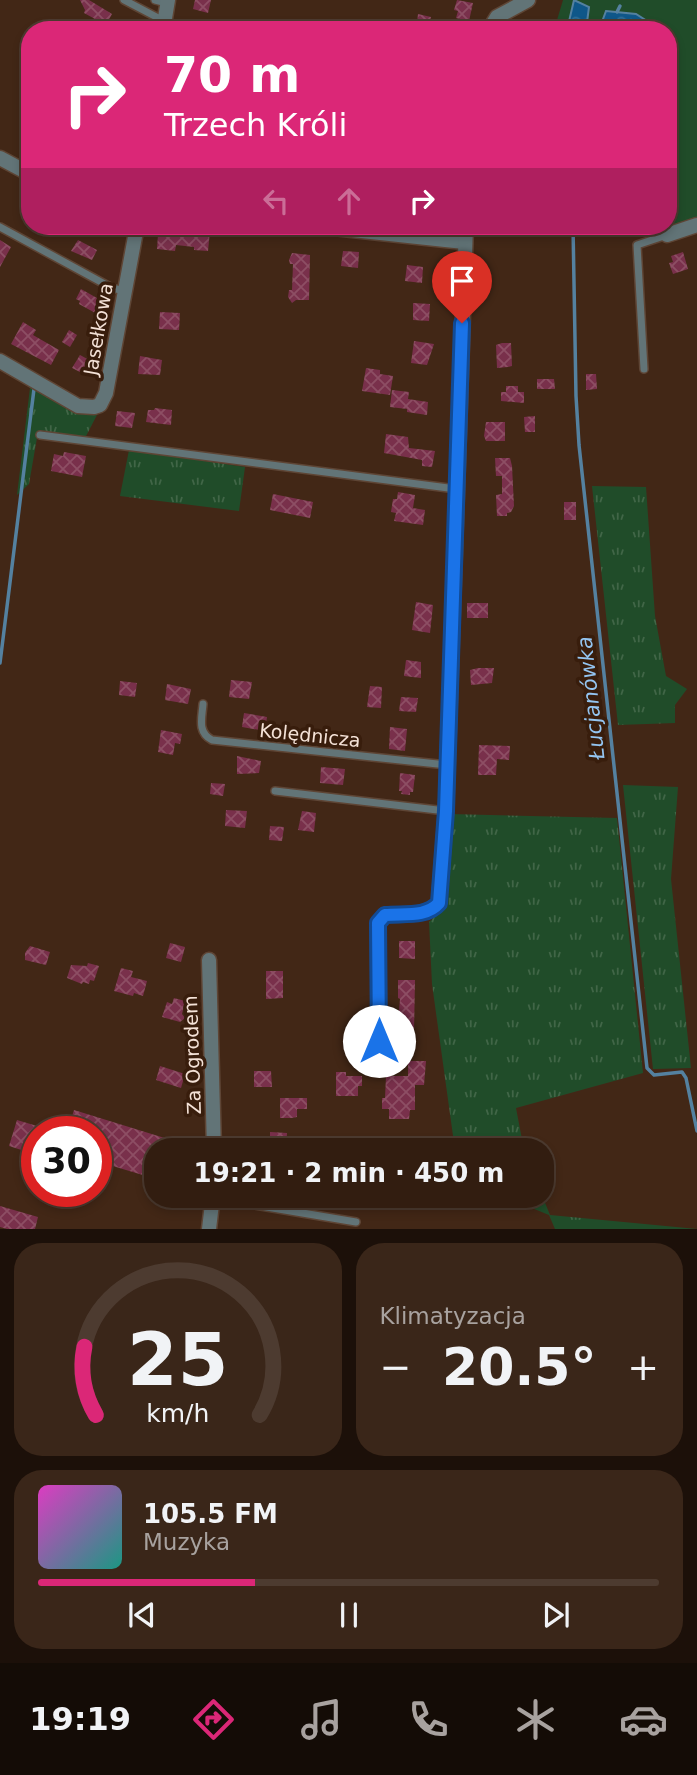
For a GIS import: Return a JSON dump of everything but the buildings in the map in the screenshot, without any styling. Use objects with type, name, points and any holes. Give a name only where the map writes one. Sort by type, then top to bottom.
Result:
[{"type":"street","points":[[495,21],[528,0]]},
{"type":"street","points":[[163,1],[164,21]]},
{"type":"street","points":[[0,158],[21,169]]},
{"type":"street","points":[[677,231],[697,225]]},
{"type":"street","name":"Jasełkowa","points":[[0,361],[78,406],[100,405],[106,393],[125,290],[131,235]]},
{"type":"street","points":[[399,235],[464,242]]},
{"type":"street","points":[[379,1041],[378,923],[385,915],[422,913],[433,910],[439,903],[446,811],[465,235]]},
{"type":"street","name":"Za Ogrodem","points":[[209,960],[214,1138]]},
{"type":"street","points":[[209,1229],[211,1208]]},
{"type":"lane","points":[[124,0],[156,21]]},
{"type":"lane","points":[[0,227],[112,288],[125,290]]},
{"type":"lane","points":[[645,369],[636,245],[664,235]]},
{"type":"lane","points":[[40,435],[456,489]]},
{"type":"lane","name":"Kolędnicza","points":[[204,704],[201,728],[212,740],[447,765]]},
{"type":"lane","points":[[275,791],[446,811]]},
{"type":"lane","points":[[278,1208],[356,1222]]},
{"type":"green space","points":[[563,0],[697,0],[697,222],[677,229],[677,21],[557,21]]},
{"type":"green space","points":[[20,378],[88,413],[98,413],[85,438],[38,432],[29,484],[17,495],[30,388]]},
{"type":"green space","points":[[129,450],[245,467],[239,511],[120,496]]},
{"type":"green space","points":[[592,486],[646,487],[655,616],[666,676],[687,689],[675,705],[675,723],[618,725]]},
{"type":"green space","points":[[623,785],[678,787],[671,879],[691,1068],[653,1069]]},
{"type":"green space","points":[[449,814],[617,818],[643,1073],[516,1108],[522,1138],[453,1138],[432,984],[429,922],[444,908]]},
{"type":"green space","points":[[532,1208],[547,1208],[550,1215],[697,1229],[555,1229],[549,1215]]},
{"type":"water","points":[[574,0],[589,7],[587,21],[569,21]]},
{"type":"water","points":[[606,11],[636,14],[647,21],[602,21]]},
{"type":"waterway","name":"Łucjanówka","points":[[617,12],[620,6]]},
{"type":"waterway","name":"Łucjanówka","points":[[573,235],[579,445],[647,1068],[654,1075],[682,1072],[686,1078],[697,1131]]},
{"type":"waterway","points":[[0,663],[34,389]]},
{"type":"route","points":[[379,1041],[378,923],[385,915],[422,913],[433,910],[439,903],[446,811],[462,323]]}]
